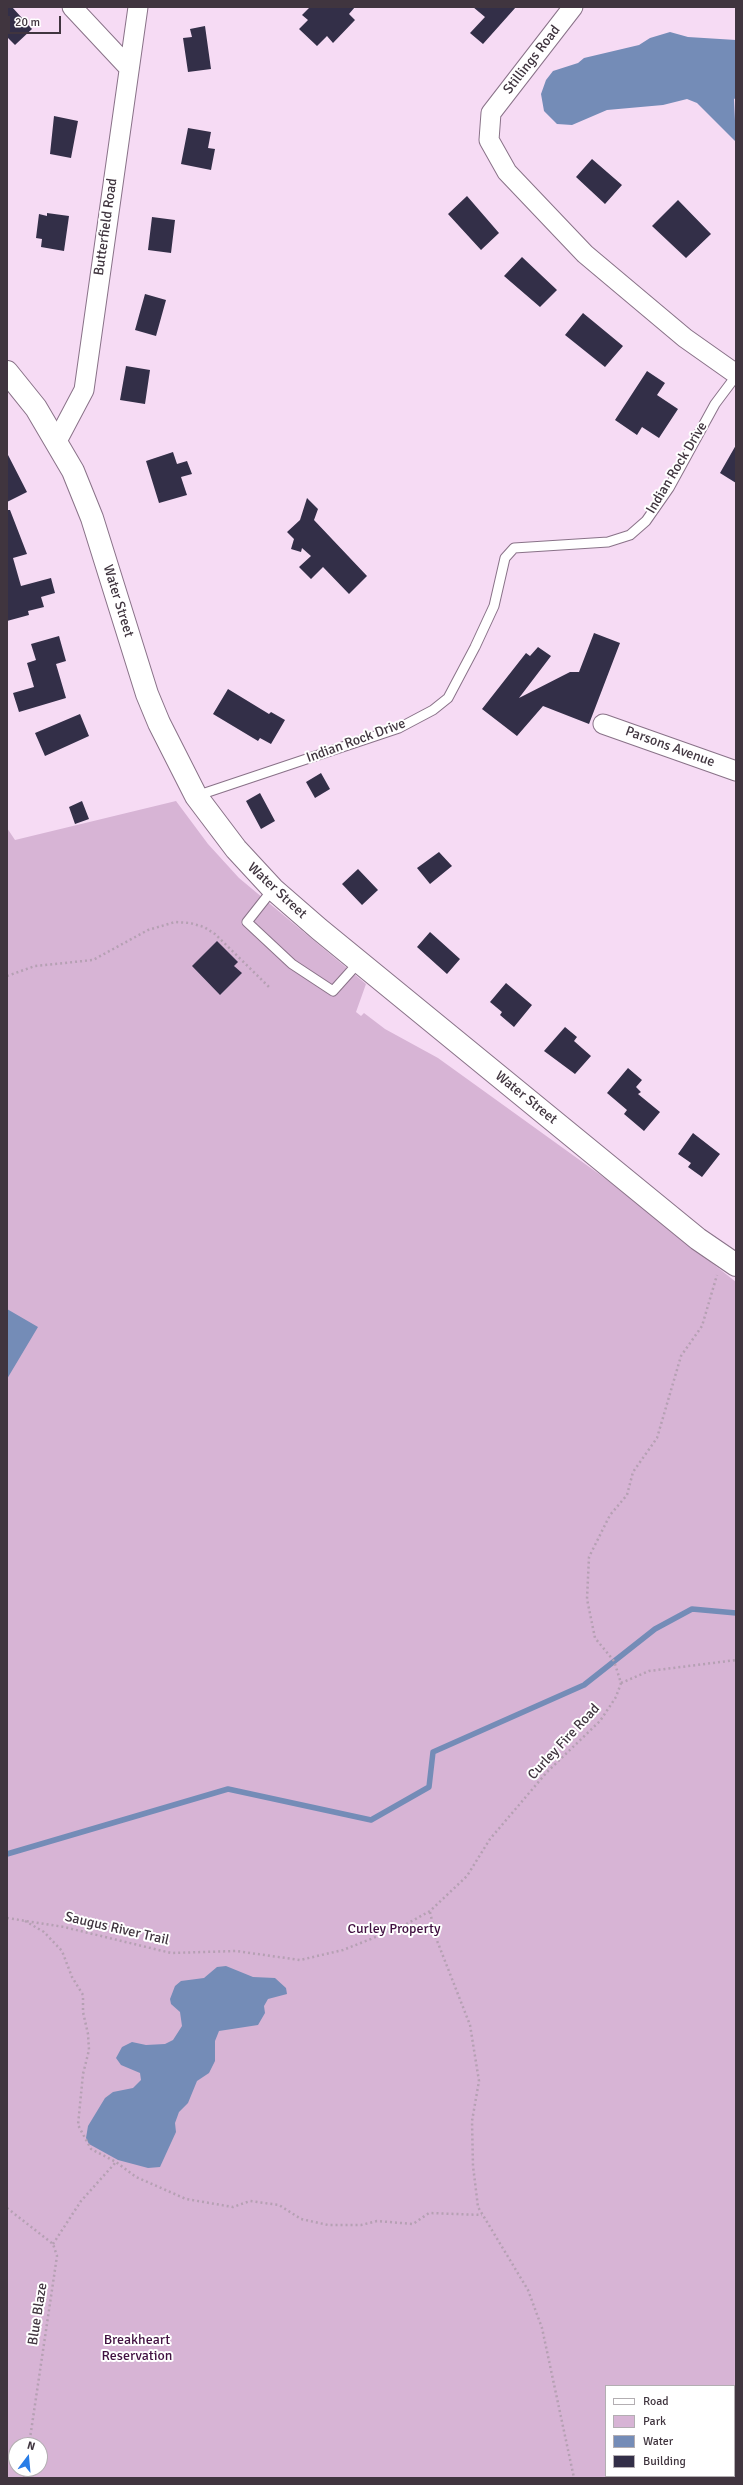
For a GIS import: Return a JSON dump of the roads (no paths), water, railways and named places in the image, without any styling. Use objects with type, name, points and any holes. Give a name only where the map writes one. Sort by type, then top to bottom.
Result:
[{"type":"main road","name":"Water Street","points":[[7,372],[36,408],[73,471],[92,518],[147,694],[174,757],[196,796],[241,855],[273,889],[360,962],[698,1239],[730,1260]]},
{"type":"street","points":[[72,7],[129,68]]},
{"type":"street","name":"Butterfield Road","points":[[56,441],[84,390],[138,7]]},
{"type":"street","name":"Stillings Road","points":[[491,113],[573,7]]},
{"type":"street","name":"Indian Rock Drive","points":[[491,113],[489,140],[507,172],[585,254],[685,338],[736,375]]},
{"type":"street","name":"Parsons Avenue","points":[[603,724],[736,771]]},
{"type":"lane","name":"Indian Rock Drive","points":[[196,796],[399,728],[434,710],[448,698],[478,640],[494,606],[505,558],[514,548],[608,542],[630,534],[646,521],[669,488],[715,404],[736,375]]},
{"type":"lane","points":[[273,889],[247,922],[292,964],[333,991],[360,962]]},
{"type":"water","points":[[670,32],[688,37],[736,40],[736,98],[734,99],[736,142],[697,103],[687,99],[663,105],[607,110],[572,125],[557,124],[544,111],[541,94],[546,80],[553,71],[578,63],[584,58],[639,45],[650,38]]},
{"type":"water","points":[[7,1309],[38,1327],[7,1379]]},
{"type":"water","points":[[226,1966],[253,1977],[275,1978],[286,1988],[287,1994],[268,1999],[264,2006],[265,2013],[258,2025],[219,2031],[215,2041],[215,2061],[209,2073],[197,2081],[188,2103],[179,2112],[175,2123],[176,2132],[160,2167],[148,2168],[118,2160],[89,2144],[86,2138],[88,2126],[105,2098],[113,2092],[133,2088],[141,2080],[140,2073],[121,2065],[116,2058],[122,2047],[132,2042],[146,2045],[165,2044],[173,2040],[182,2026],[180,2012],[171,2004],[170,1999],[175,1986],[181,1981],[204,1978],[217,1967]]},
{"type":"waterway","points":[[7,1854],[228,1789],[371,1820],[429,1787],[433,1752],[584,1685],[655,1629],[692,1609],[736,1613]]},
{"type":"park label","name":"Curley Property","points":[[394,1929]]},
{"type":"park label","name":"Breakheart Reservation","points":[[137,2348]]}]
